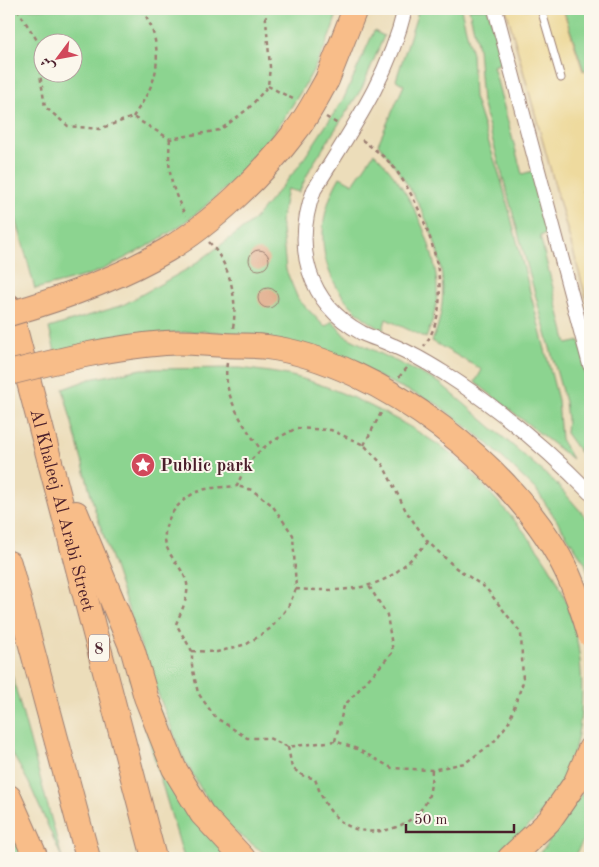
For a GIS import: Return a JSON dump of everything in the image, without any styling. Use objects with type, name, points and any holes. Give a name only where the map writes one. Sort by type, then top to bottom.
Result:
[{"type":"highway","points":[[9,314],[99,285],[175,244],[227,205],[259,173],[296,131],[327,80],[346,36],[355,9]]},
{"type":"highway","name":"Al Khaleej Al Arabi Street","points":[[9,306],[154,858]]},
{"type":"highway","points":[[9,373],[74,356],[166,343],[267,347],[325,362],[378,386],[452,435],[479,458],[539,527],[568,573],[590,634]]},
{"type":"highway","points":[[45,438],[133,651],[146,697],[174,768],[202,814],[243,858]]},
{"type":"highway","points":[[9,563],[88,858]]},
{"type":"highway","points":[[510,858],[550,821],[576,782],[590,749]]},
{"type":"highway","points":[[9,797],[36,858]]},
{"type":"street","points":[[405,9],[391,56],[370,100],[314,190],[307,210],[303,231],[304,252],[309,272],[318,292],[330,309],[346,323],[364,334],[425,362],[499,413],[552,455],[590,493]]},
{"type":"street","points":[[495,9],[590,365]]},
{"type":"lane","points":[[541,9],[561,78]]},
{"type":"path","points":[[18,9],[32,32]]},
{"type":"path","points":[[41,82],[45,108],[68,126],[99,129],[133,117],[147,96],[156,68],[154,34],[141,9]]},
{"type":"path","points":[[133,117],[170,139],[220,130],[249,108],[268,86],[270,67],[265,9]]},
{"type":"path","points":[[268,86],[298,102]]},
{"type":"path","points":[[332,121],[351,132],[375,150],[395,170],[418,209],[431,243],[440,290],[438,317],[430,339]]},
{"type":"path","points":[[170,139],[168,160],[173,192],[188,219]]},
{"type":"path","points":[[590,175],[587,193],[590,238]]},
{"type":"path","points":[[216,249],[231,285],[236,308],[232,333]]},
{"type":"path","points":[[226,373],[236,415],[261,450]]},
{"type":"path","points":[[364,445],[380,414]]},
{"type":"path","points":[[192,651],[216,652],[247,644],[271,628],[288,607],[296,590],[293,535],[272,505],[252,490],[237,486],[205,490],[184,500],[167,519],[165,539],[172,559],[186,580],[186,599],[176,624],[192,651],[192,666],[198,693],[215,717],[247,738],[269,738],[288,747],[335,741],[392,768],[432,770],[465,763],[493,743],[509,722],[523,682],[521,633],[486,588],[456,568],[428,542],[406,511],[382,465],[364,445],[331,430],[297,428],[274,439],[261,450],[245,467],[237,486]]},
{"type":"path","points":[[296,590],[327,591],[369,586],[399,571],[428,542]]},
{"type":"path","points":[[335,741],[344,706],[393,652],[387,616],[369,586]]},
{"type":"path","points":[[288,747],[292,768],[302,775],[315,779],[322,798],[338,819],[361,831],[384,831],[407,824],[424,806],[431,789],[432,770]]},
{"type":"green space","points":[[9,9],[338,9],[326,45],[295,101],[261,149],[224,190],[181,225],[131,255],[94,273],[35,289],[9,192]]},
{"type":"green space","points":[[419,9],[461,9],[472,54],[474,97],[502,183],[558,400],[561,439],[572,459],[475,382],[482,370],[432,341],[440,315],[443,289],[440,262],[433,237],[422,211],[409,187],[378,144],[404,85],[396,80]]},
{"type":"green space","points":[[469,9],[488,9],[503,62],[493,66],[522,174],[533,171],[550,233],[540,236],[567,344],[580,341],[590,383],[590,458],[584,452],[581,454],[566,433],[565,402],[482,102],[478,48]]},
{"type":"green space","points":[[563,9],[590,9],[590,69],[584,71]]},
{"type":"green space","points":[[374,31],[384,36],[362,88],[311,167],[299,192],[287,189],[281,220],[286,270],[298,299],[325,327],[332,321],[345,336],[440,383],[555,482],[590,522],[590,578],[585,563],[537,491],[484,440],[437,404],[332,355],[260,336],[205,331],[159,334],[55,352],[49,328],[123,305],[191,267],[252,222],[299,166],[344,98]]},
{"type":"green space","points":[[374,153],[386,165],[407,196],[425,232],[431,250],[435,269],[437,299],[426,338],[386,319],[383,330],[363,317],[347,301],[335,283],[327,263],[323,242],[324,221],[330,199],[340,177],[353,184]]},
{"type":"green space","points":[[240,368],[288,375],[322,385],[387,414],[429,439],[463,464],[477,479],[531,540],[555,577],[571,616],[581,671],[582,700],[579,729],[573,756],[562,782],[548,805],[521,834],[490,858],[271,858],[230,828],[202,791],[182,755],[148,668],[95,510],[63,389],[90,379],[142,369]]},
{"type":"green space","points":[[99,573],[112,609],[230,858],[184,858]]},
{"type":"green space","points":[[9,664],[62,858],[29,783],[9,748]]},
{"type":"green space","points":[[590,782],[590,829],[573,858],[534,858],[544,848]]},
{"type":"green space","points":[[9,814],[27,858],[9,858]]},
{"type":"sand","points":[[506,9],[563,9],[583,71],[590,69],[590,312]]},
{"type":"building","points":[[255,250],[263,250],[269,256],[269,264],[263,270],[255,270],[249,264],[249,256]]},
{"type":"building","points":[[264,288],[272,288],[278,294],[278,302],[272,308],[264,308],[258,302],[258,294]]},
{"type":"place","name":"Public park","points":[[143,465]]}]
